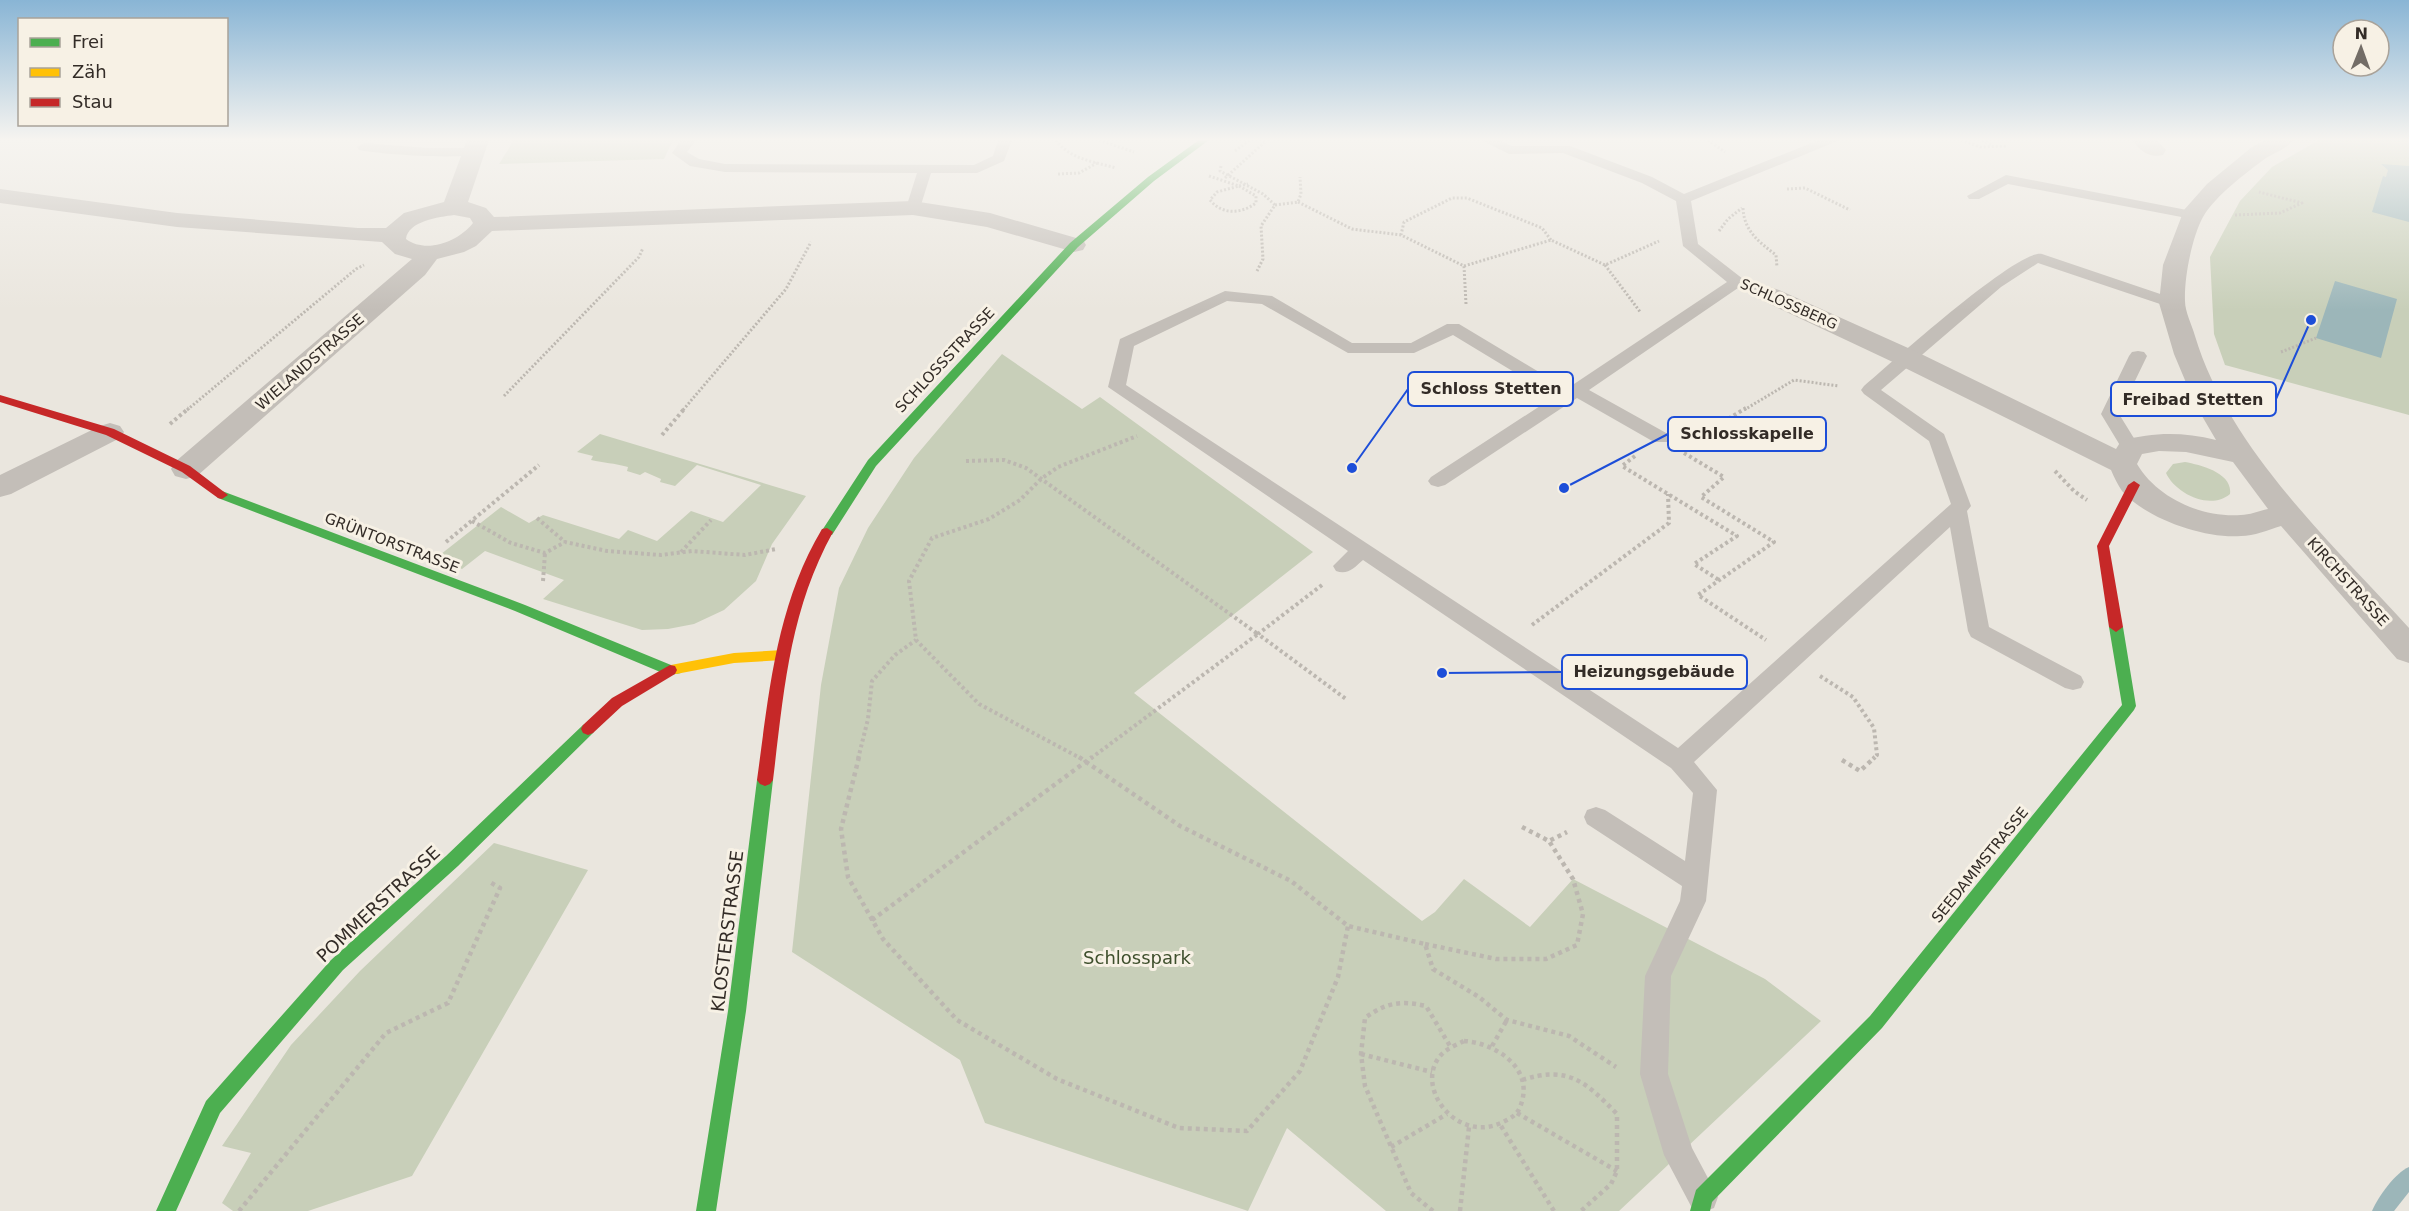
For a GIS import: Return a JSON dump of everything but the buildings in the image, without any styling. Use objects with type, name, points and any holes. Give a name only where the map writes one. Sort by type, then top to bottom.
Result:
[{"type":"street","points":[[4,197],[177,220],[358,235],[397,242],[430,252],[466,242],[481,231],[485,219],[474,210],[454,208],[416,217],[405,222],[397,242]]},
{"type":"street","points":[[454,208],[458,197]]},
{"type":"street","name":"SCHLOSSSTRASSE","points":[[783,655],[792,610],[821,541],[872,463],[1074,245],[1131,197]]},
{"type":"street","points":[[2172,303],[2175,265],[2192,215],[2209,197]]},
{"type":"street","points":[[485,224],[913,208],[990,220],[1074,245]]},
{"type":"street","name":"WIELANDSTRASSE","points":[[186,468],[416,270],[430,252]]},
{"type":"street","name":"SCHLOSSBERG","points":[[1770,295],[1907,358],[2129,466],[2163,506],[2202,524],[2242,526],[2288,514]]},
{"type":"street","name":"KIRCHSTRASSE","points":[[2172,303],[2187,354],[2209,404],[2242,455],[2288,514],[2409,650]]},
{"type":"street","name":"GRÜNTORSTRASSE","points":[[0,398],[111,432],[186,468],[221,495],[520,608],[670,670]]},
{"type":"street","points":[[0,487],[111,432]]},
{"type":"street","points":[[2129,466],[2151,441],[2187,443],[2242,455]]},
{"type":"street","name":"SEEDAMMSTRASSE","points":[[1701,1204],[1876,1022],[2129,706],[2103,546],[2129,466]]},
{"type":"street","points":[[670,670],[734,658],[783,655]]},
{"type":"street","name":"KLOSTERSTRASSE","points":[[706,1211],[736,1011],[759,821],[783,655]]},
{"type":"street","name":"POMMERSTRASSE","points":[[166,1211],[213,1107],[337,965],[452,861],[617,702],[670,670]]},
{"type":"lane","points":[[913,208],[917,197]]},
{"type":"lane","points":[[1677,197],[1683,200]]},
{"type":"lane","points":[[1683,200],[1691,197]]},
{"type":"lane","points":[[2096,197],[2192,215]]},
{"type":"lane","points":[[1683,200],[1691,246]]},
{"type":"lane","name":"SCHLOSSBERG","points":[[1691,246],[1737,282],[1770,295]]},
{"type":"lane","points":[[1679,761],[1961,506],[1937,438],[1870,390],[1995,284],[2036,257],[2172,303]]},
{"type":"lane","points":[[1438,482],[1737,282]]},
{"type":"lane","points":[[1661,438],[1577,390],[1538,379],[1453,328],[1414,348],[1348,348],[1266,299],[1245,297],[1225,296],[1126,342],[1117,387],[1679,761],[1705,790],[1693,901],[1658,976],[1654,1074],[1678,1155],[1701,1204]]},
{"type":"lane","points":[[2129,466],[2110,414],[2138,356]]},
{"type":"lane","points":[[2200,384],[2254,399]]},
{"type":"lane","points":[[1957,510],[1980,632],[2073,682]]},
{"type":"lane","points":[[1342,566],[1362,550]]},
{"type":"lane","points":[[1596,817],[1695,881]]},
{"type":"path","points":[[1212,197],[1210,200],[1217,208],[1242,211],[1253,207]]},
{"type":"path","points":[[1267,197],[1275,205]]},
{"type":"path","points":[[1298,202],[1300,197]]},
{"type":"path","points":[[1822,197],[1850,210]]},
{"type":"path","points":[[2192,215],[2280,213],[2302,203],[2278,197]]},
{"type":"path","points":[[1401,235],[1404,222],[1452,198],[1467,198],[1542,228],[1551,240],[1605,265],[1645,318],[1666,329]]},
{"type":"path","points":[[1245,297],[1263,259],[1261,226],[1275,205],[1298,202],[1352,229],[1401,235],[1464,266],[1551,240]]},
{"type":"path","points":[[1605,265],[1660,241],[1691,246],[1709,244],[1728,219],[1750,204]]},
{"type":"path","points":[[1742,208],[1745,226],[1755,239],[1776,255],[1777,267],[1770,295]]},
{"type":"path","points":[[662,435],[786,289],[809,249],[819,213]]},
{"type":"path","points":[[504,396],[639,257],[657,218]]},
{"type":"path","points":[[143,446],[357,269],[397,242]]},
{"type":"path","points":[[1453,328],[1467,310],[1464,266]]},
{"type":"path","points":[[2281,352],[2316,338]]},
{"type":"path","points":[[1719,580],[1694,564],[1737,536],[1622,466],[1661,438],[1710,430],[1794,380],[1870,390]]},
{"type":"path","points":[[1172,423],[1058,466],[1020,500],[989,519],[932,538],[909,581],[916,640],[979,704],[1086,760],[1180,826],[1291,881],[1348,926],[1497,959],[1545,959],[1577,945],[1583,914],[1573,879],[1549,841],[1522,827]]},
{"type":"path","points":[[966,461],[1004,460],[1026,468],[1346,699]]},
{"type":"path","points":[[1698,595],[1774,542],[1701,497],[1724,477],[1700,464]]},
{"type":"path","points":[[413,569],[539,465]]},
{"type":"path","points":[[1505,645],[1669,524],[1668,494]]},
{"type":"path","points":[[537,518],[565,542],[607,551],[661,555],[692,551],[745,555],[821,541]]},
{"type":"path","points":[[681,553],[711,519]]},
{"type":"path","points":[[472,521],[511,543],[545,553],[565,542]]},
{"type":"path","points":[[872,920],[1311,594]]},
{"type":"path","points":[[916,640],[895,655],[872,681],[868,719],[841,829],[848,877],[883,939],[957,1020],[1057,1079],[1179,1128],[1247,1131],[1300,1071],[1338,977],[1348,926]]},
{"type":"path","points":[[1842,760],[1860,771],[1877,755],[1874,728],[1853,697]]},
{"type":"path","points":[[1549,841],[1596,817]]},
{"type":"path","points":[[239,1211],[386,1033],[448,1003],[500,888],[452,861]]},
{"type":"path","points":[[1425,944],[1433,969],[1479,997],[1507,1020],[1569,1036],[1625,1073],[1654,1074]]},
{"type":"path","points":[[1433,1211],[1411,1193],[1365,1086],[1361,1054],[1365,1018],[1383,1005],[1407,1001],[1426,1006],[1450,1046]]},
{"type":"path","points":[[1492,1046],[1507,1020]]},
{"type":"path","points":[[1476,1041],[1492,1046],[1504,1052],[1515,1064],[1522,1080],[1523,1100],[1517,1113],[1501,1126],[1486,1130],[1469,1127],[1447,1114],[1436,1098],[1432,1072],[1437,1059],[1450,1046],[1476,1041]]},
{"type":"path","points":[[1361,1054],[1432,1072]]},
{"type":"path","points":[[1522,1080],[1542,1071],[1570,1076],[1594,1089],[1617,1114],[1617,1171],[1611,1184],[1581,1211]]},
{"type":"path","points":[[1517,1113],[1617,1171]]},
{"type":"path","points":[[1391,1147],[1447,1114]]},
{"type":"path","points":[[1501,1126],[1554,1211]]},
{"type":"path","points":[[1460,1211],[1469,1127]]},
{"type":"green space","points":[[2244,197],[2409,197],[2409,415],[2225,365],[2214,334],[2210,257]]},
{"type":"green space","name":"Schlosspark","points":[[1002,354],[1082,409],[1100,397],[1313,552],[1134,693],[1422,921],[1435,912],[1464,879],[1530,927],[1573,879],[1765,979],[1821,1021],[1619,1211],[1386,1211],[1287,1128],[1248,1211],[985,1123],[960,1060],[792,952],[821,685],[839,588],[868,528],[914,458]]},
{"type":"green space","points":[[600,434],[806,496],[772,544],[756,581],[724,610],[694,624],[668,629],[642,630],[543,599],[564,580],[485,551],[462,569],[436,558],[501,507],[529,523],[543,515],[619,539],[628,530],[657,541],[691,511],[723,522],[761,485],[697,465],[675,486],[660,482],[661,479],[645,472],[640,475],[627,471],[628,467],[591,460],[593,456],[577,452]]},
{"type":"green space","points":[[2185,462],[2199,465],[2221,475],[2230,487],[2230,494],[2213,501],[2185,493],[2166,473],[2173,464]]},
{"type":"green space","points":[[494,843],[588,870],[412,1176],[308,1211],[233,1211],[222,1203],[251,1153],[222,1146],[291,1045],[360,971]]},
{"type":"water","points":[[2377,197],[2409,197],[2409,222],[2372,212]]},
{"type":"water","points":[[2335,281],[2397,299],[2381,358],[2316,338]]},
{"type":"waterway","points":[[2382,1211],[2409,1177]]},
{"type":"traffic: fast","points":[[827,532],[872,463],[1074,245],[1131,197]]},
{"type":"traffic: fast","points":[[222,495],[520,608],[670,670],[676,669]]},
{"type":"traffic: fast","points":[[1700,1211],[1703,1197],[1876,1022],[2129,706],[2116,627]]},
{"type":"traffic: fast","points":[[166,1211],[213,1107],[337,965],[452,861],[588,729]]},
{"type":"traffic: fast","points":[[706,1211],[737,1011],[765,780]]},
{"type":"traffic: slow","points":[[676,669],[734,658],[783,655]]},
{"type":"traffic: jam","points":[[0,398],[110,432],[186,469],[222,495]]},
{"type":"traffic: jam","points":[[2116,627],[2103,546],[2134,485]]},
{"type":"traffic: jam","points":[[765,780],[777,684],[790,620],[811,560],[827,532]]},
{"type":"traffic: jam","points":[[588,729],[617,702],[670,670]]},
{"type":"place","name":"Freibad Stetten","points":[[2311,320]]},
{"type":"place","name":"Schloss Stetten","points":[[1352,468]]},
{"type":"place","name":"Schlosskapelle","points":[[1564,488]]},
{"type":"place","name":"Heizungsgebäude","points":[[1442,673]]}]
